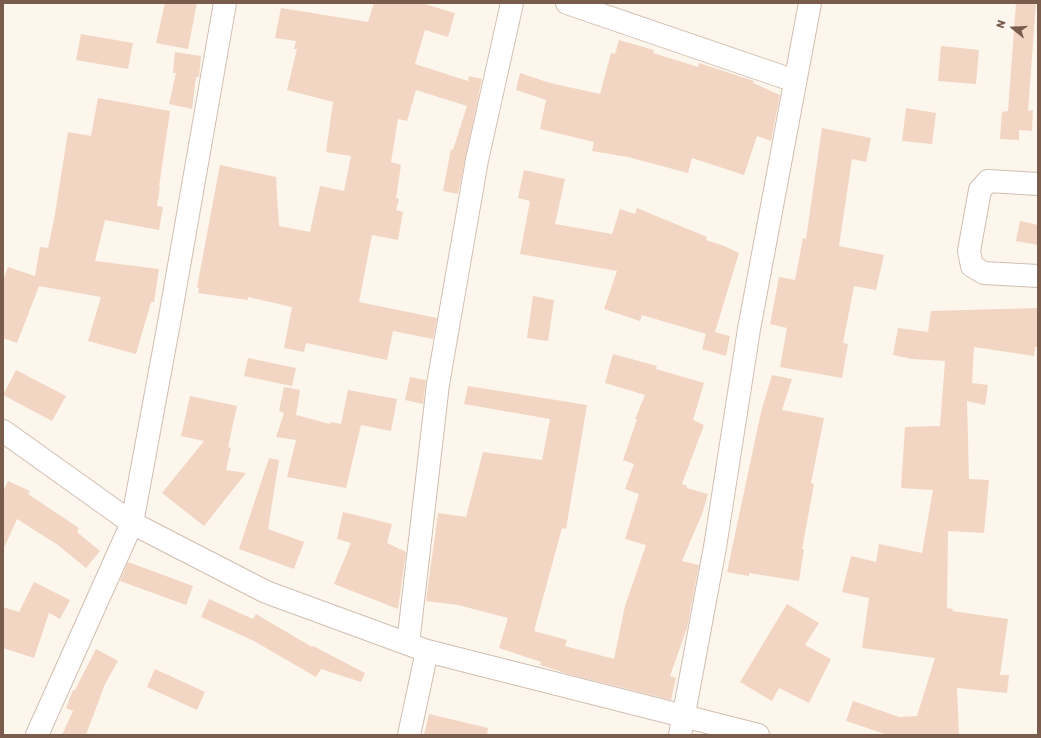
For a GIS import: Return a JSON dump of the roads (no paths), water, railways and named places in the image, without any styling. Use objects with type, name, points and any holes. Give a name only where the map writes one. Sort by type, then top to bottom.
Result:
[{"type":"street","points":[[37,735],[132,523],[170,323],[225,3]]},
{"type":"street","points":[[409,735],[438,384],[477,160],[512,3]]},
{"type":"street","points":[[567,3],[795,81]]},
{"type":"street","points":[[682,726],[715,548],[749,329],[810,3]]},
{"type":"street","points":[[1038,184],[988,181],[980,190],[969,250],[972,266],[984,273],[1038,276]]},
{"type":"street","points":[[3,431],[132,523],[266,592],[417,648],[682,726],[758,735]]}]
